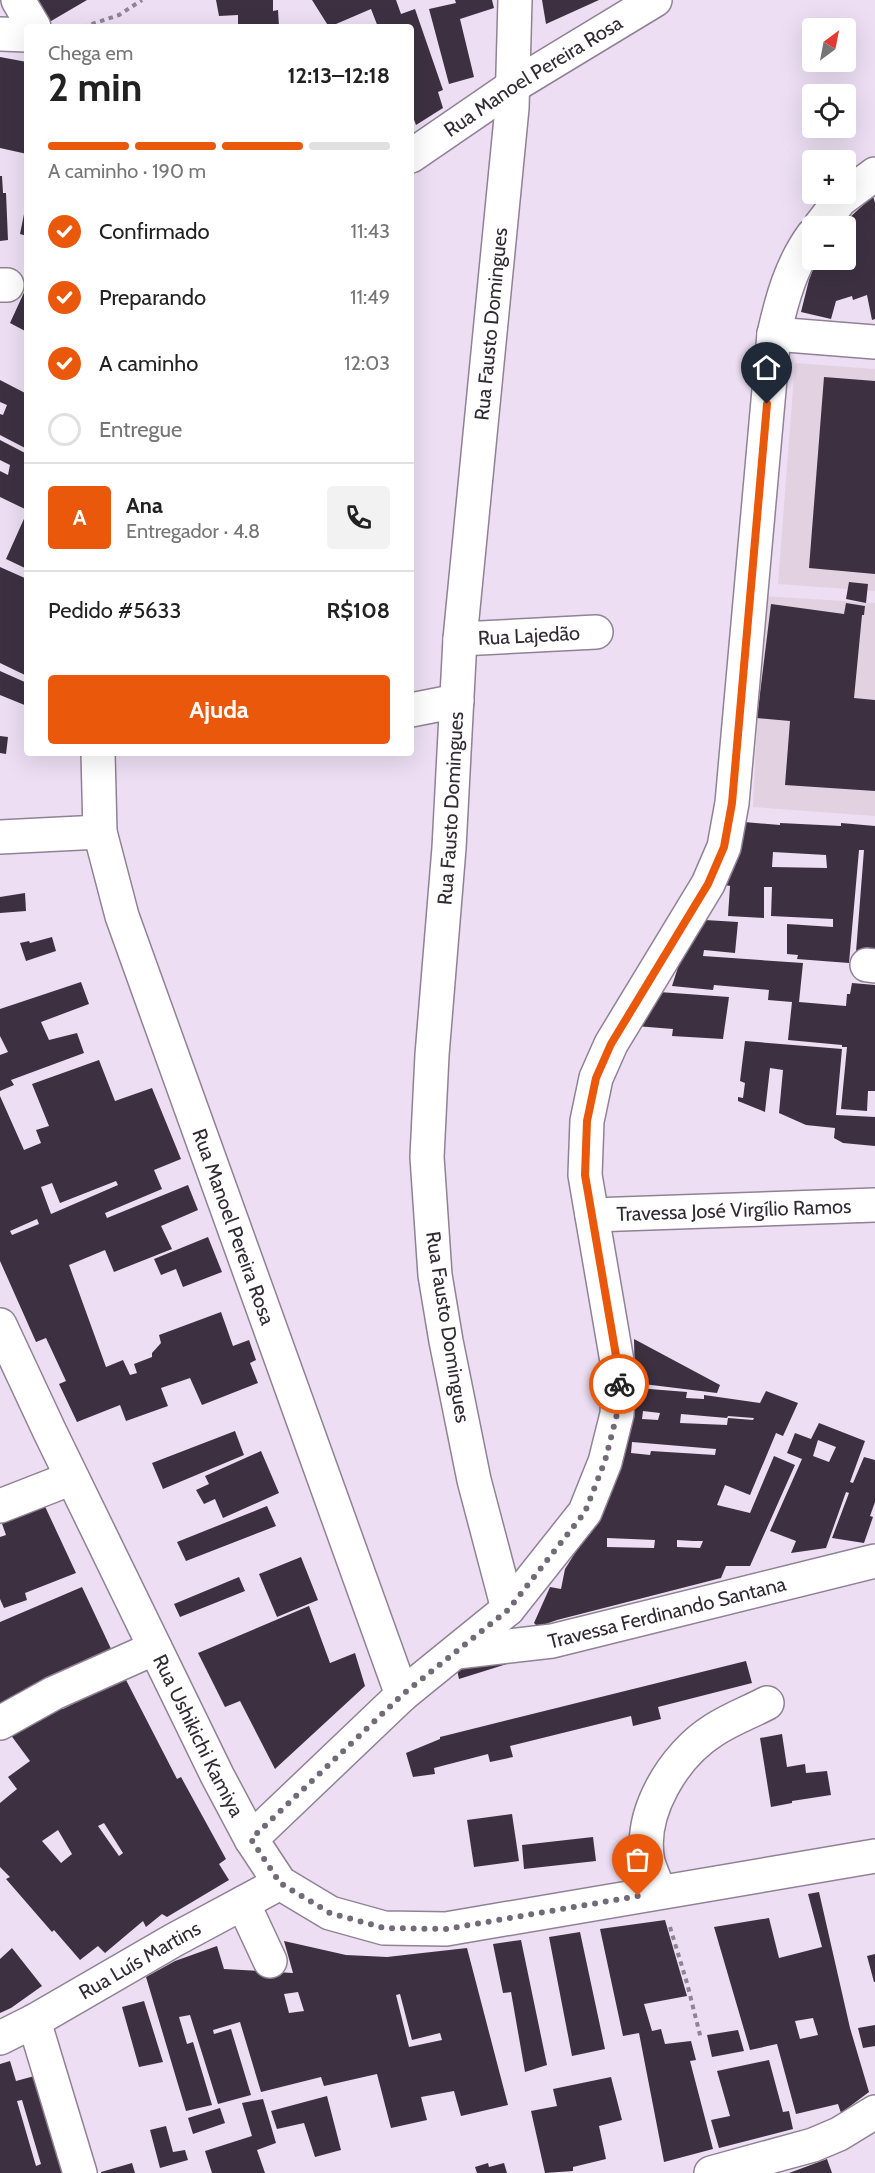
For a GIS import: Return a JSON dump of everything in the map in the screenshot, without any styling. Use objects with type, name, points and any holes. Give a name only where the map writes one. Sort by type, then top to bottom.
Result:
[{"type":"street","points":[[18,0],[32,24]]},
{"type":"street","name":"Rua Fausto Domingues","points":[[508,1610],[474,1480],[446,1341],[435,1275],[427,1167],[432,1055],[448,848],[460,639],[513,86],[515,0]]},
{"type":"street","name":"Rua Manoel Pereira Rosa","points":[[414,154],[513,86],[655,0]]},
{"type":"street","points":[[0,34],[24,35]]},
{"type":"street","points":[[828,216],[840,200],[875,174]]},
{"type":"street","points":[[251,1839],[402,1695],[508,1610],[585,1512],[605,1461],[617,1414],[619,1373],[585,1175],[587,1121],[596,1078],[611,1044],[708,884],[724,847],[732,803],[774,334],[786,285],[802,253]]},
{"type":"street","points":[[774,334],[875,342]]},
{"type":"street","name":"Rua Lajedão","points":[[460,639],[596,632]]},
{"type":"street","points":[[414,709],[457,701]]},
{"type":"street","name":"Rua Manoel Pereira Rosa","points":[[98,756],[100,832],[123,916],[402,1695]]},
{"type":"street","points":[[0,837],[100,832]]},
{"type":"street","name":"Travessa José Virgílio Ramos","points":[[592,1215],[875,1205]]},
{"type":"street","name":"Rua Ushikichi Kamiya","points":[[0,1325],[217,1775],[251,1839],[280,1883],[330,1913],[384,1928],[446,1929],[875,1856]]},
{"type":"street","points":[[0,1506],[72,1478]]},
{"type":"street","name":"Travessa Ferdinando Santana","points":[[457,1652],[552,1641],[875,1561]]},
{"type":"street","points":[[0,1723],[54,1693],[155,1648]]},
{"type":"street","points":[[659,1892],[648,1861],[647,1828],[658,1793],[680,1759],[713,1730],[767,1703]]},
{"type":"street","name":"Rua Luís Martins","points":[[0,2038],[280,1883]]},
{"type":"street","points":[[243,1903],[270,1961]]},
{"type":"street","points":[[34,2021],[80,2173]]},
{"type":"street","points":[[711,2173],[813,2145],[839,2134],[875,2112]]},
{"type":"path","points":[[92,24],[119,15],[142,0]]},
{"type":"path","points":[[659,1892],[687,1983],[701,2039]]},
{"type":"shaded area","points":[[795,363],[875,369],[875,591],[778,584]]},
{"type":"shaded area","points":[[763,596],[875,603],[875,816],[753,807]]},
{"type":"building","points":[[33,0],[87,0],[46,24]]},
{"type":"building","points":[[216,0],[273,0],[273,11],[278,10],[279,24],[238,24],[238,15],[219,16]]},
{"type":"building","points":[[312,0],[396,0],[401,14],[415,9],[443,90],[438,92],[443,108],[416,125],[414,120],[414,24],[377,24],[371,9],[336,24],[327,24]]},
{"type":"building","points":[[455,0],[492,0],[494,8],[460,19],[474,77],[449,84],[429,9],[456,3]]},
{"type":"building","points":[[542,0],[599,0],[546,24]]},
{"type":"building","points":[[0,57],[24,61],[24,153],[0,148]]},
{"type":"building","points":[[0,176],[2,176],[3,193],[6,193],[8,240],[0,241]]},
{"type":"building","points":[[873,196],[875,203],[875,319],[872,320],[867,295],[853,300],[852,296],[836,301],[831,319],[801,312],[813,270],[856,270],[856,216],[851,216]]},
{"type":"building","points":[[24,214],[24,235],[20,234]]},
{"type":"building","points":[[24,293],[24,330],[10,323]]},
{"type":"building","points":[[824,377],[875,381],[875,574],[809,568]]},
{"type":"building","points":[[0,380],[24,392],[24,447],[0,435],[0,414],[3,415],[7,405],[0,402]]},
{"type":"building","points":[[0,440],[24,452],[24,509],[0,497],[0,471],[8,475],[10,465],[0,460]]},
{"type":"building","points":[[24,519],[24,568],[6,559]]},
{"type":"building","points":[[0,567],[24,578],[24,675],[0,663]]},
{"type":"building","points":[[849,582],[868,584],[866,603],[846,599]]},
{"type":"building","points":[[846,603],[865,606],[864,615],[862,615],[854,698],[875,700],[875,791],[785,785],[790,721],[757,718],[771,604],[844,614]]},
{"type":"building","points":[[0,671],[24,682],[24,705],[0,695]]},
{"type":"building","points":[[0,736],[8,737],[6,754],[0,753]]},
{"type":"building","points":[[744,822],[841,826],[841,823],[875,826],[875,953],[856,952],[864,850],[859,850],[849,963],[797,959],[798,955],[787,954],[787,924],[833,927],[833,919],[771,916],[772,887],[764,887],[764,918],[728,916],[730,886],[725,885]],"holes":[[[773,852],[826,855],[827,868],[772,867]]]},
{"type":"building","points":[[25,893],[26,911],[0,913],[0,897]]},
{"type":"building","points":[[705,920],[738,922],[735,953],[704,950],[703,956],[803,963],[799,1002],[846,1006],[847,994],[850,994],[852,983],[875,985],[875,1091],[868,1091],[867,1111],[841,1109],[847,1047],[788,1040],[792,1002],[768,1000],[769,990],[714,985],[713,990],[672,986],[682,955]]},
{"type":"building","points":[[52,937],[56,951],[26,961],[20,943],[29,941],[30,943]]},
{"type":"building","points":[[81,982],[89,1004],[41,1022],[49,1040],[77,1033],[84,1053],[11,1080],[14,1085],[0,1091],[0,1055],[8,1052],[0,1036],[0,1009]]},
{"type":"building","points":[[659,992],[729,997],[723,1039],[672,1036],[673,1029],[636,1026]]},
{"type":"building","points":[[745,1041],[842,1049],[836,1115],[875,1117],[875,1146],[843,1143],[834,1138],[835,1128],[806,1125],[779,1113],[783,1070],[770,1068],[765,1112],[738,1101],[738,1097],[743,1098],[745,1083],[740,1081]]},
{"type":"building","points":[[99,1060],[115,1101],[152,1088],[181,1159],[154,1170],[162,1189],[105,1213],[107,1218],[188,1185],[198,1210],[161,1226],[172,1249],[114,1272],[105,1250],[69,1265],[106,1367],[123,1360],[130,1375],[137,1373],[134,1364],[152,1357],[152,1353],[161,1343],[159,1335],[221,1312],[233,1346],[249,1340],[256,1360],[250,1363],[258,1383],[202,1405],[190,1378],[161,1388],[168,1406],[126,1421],[120,1405],[77,1422],[59,1384],[66,1381],[46,1338],[36,1342],[0,1261],[0,1096],[24,1150],[41,1143],[36,1130],[49,1126],[32,1084]],"holes":[[[116,1181],[118,1185],[51,1214],[41,1187],[52,1183],[60,1203]],[[37,1219],[39,1224],[12,1235],[10,1231]]]},
{"type":"building","points":[[208,1237],[222,1272],[183,1287],[176,1269],[161,1275],[154,1259]]},
{"type":"building","points":[[634,1339],[720,1385],[717,1393],[635,1383]]},
{"type":"building","points":[[637,1388],[687,1392],[686,1398],[704,1399],[704,1395],[760,1403],[766,1391],[798,1403],[783,1436],[776,1433],[750,1495],[725,1485],[717,1505],[750,1513],[774,1456],[795,1465],[750,1566],[726,1566],[721,1578],[540,1626],[536,1625],[534,1623],[550,1587],[561,1589],[565,1569],[585,1537],[635,1410]],"holes":[[[643,1411],[660,1413],[658,1420],[642,1419]],[[681,1414],[754,1418],[753,1420],[728,1418],[727,1425],[680,1423]],[[632,1442],[716,1449],[715,1455],[651,1451],[650,1455],[631,1453]],[[607,1538],[655,1540],[654,1548],[607,1547]],[[677,1540],[703,1541],[700,1548],[677,1547]]]},
{"type":"building","points":[[819,1423],[865,1441],[850,1482],[853,1483],[864,1457],[875,1460],[875,1502],[870,1516],[873,1517],[864,1543],[832,1538],[849,1493],[846,1492],[826,1548],[791,1553],[796,1541],[770,1531],[802,1459],[787,1453],[795,1433],[811,1439]],"holes":[[[818,1440],[836,1447],[829,1462],[813,1456]]]},
{"type":"building","points":[[235,1431],[244,1455],[163,1489],[152,1463]]},
{"type":"building","points":[[261,1451],[279,1493],[223,1518],[215,1499],[204,1504],[196,1490],[209,1484],[205,1476]]},
{"type":"building","points":[[42,1500],[76,1573],[25,1593],[27,1600],[4,1608],[0,1599],[0,1537],[6,1535],[0,1518]]},
{"type":"building","points":[[267,1506],[276,1526],[186,1561],[177,1542]]},
{"type":"building","points":[[301,1557],[318,1600],[277,1617],[259,1574]]},
{"type":"building","points":[[239,1577],[245,1591],[180,1617],[174,1604]]},
{"type":"building","points":[[82,1587],[113,1653],[0,1706],[0,1622]]},
{"type":"building","points":[[309,1606],[330,1663],[355,1653],[365,1686],[275,1769],[240,1701],[225,1707],[198,1653]]},
{"type":"building","points":[[523,1659],[459,1679],[457,1670],[470,1666]]},
{"type":"building","points":[[746,1661],[752,1683],[658,1707],[661,1719],[633,1726],[631,1716],[510,1746],[513,1757],[490,1762],[488,1754],[434,1768],[435,1774],[413,1777],[406,1753],[440,1739],[440,1737]]},
{"type":"building","points":[[125,1678],[177,1779],[181,1777],[226,1859],[219,1864],[229,1880],[167,1917],[162,1914],[146,1927],[143,1921],[105,1953],[98,1946],[80,1960],[6,1879],[10,1877],[0,1867],[0,1803],[17,1789],[8,1777],[30,1761],[10,1734],[58,1702],[63,1709]],"holes":[[[104,1823],[123,1853],[119,1856],[98,1826]],[[58,1830],[72,1854],[61,1863],[42,1841]]]},
{"type":"building","points":[[782,1734],[787,1767],[805,1764],[806,1773],[827,1771],[831,1795],[771,1807],[760,1738]]},
{"type":"building","points":[[512,1814],[519,1861],[474,1867],[467,1820]]},
{"type":"building","points":[[593,1837],[596,1861],[524,1869],[522,1845]]},
{"type":"building","points":[[819,1892],[850,2028],[869,2092],[841,2113],[838,2104],[796,2114],[777,2044],[750,2050],[714,1927],[769,1918],[779,1958],[822,1947],[808,1894]],"holes":[[[813,2018],[818,2035],[800,2039],[795,2021]]]},
{"type":"building","points":[[665,1920],[687,1996],[644,2004],[652,2031],[661,2029],[665,2044],[691,2041],[696,2060],[690,2061],[713,2149],[664,2162],[639,2033],[623,2036],[600,1929]]},
{"type":"building","points":[[580,1932],[605,2049],[572,2056],[549,1937]]},
{"type":"building","points":[[521,1940],[547,2065],[525,2072],[511,1992],[503,1993],[493,1944]]},
{"type":"building","points":[[284,1941],[346,1955],[387,1957],[467,1948],[508,2105],[461,2116],[454,2091],[421,2097],[427,2120],[391,2128],[377,2074],[324,2086],[321,2077],[261,2092],[240,2022],[213,2030],[214,2034],[231,2029],[251,2095],[218,2104],[190,2015],[179,2017],[187,2044],[193,2042],[212,2105],[186,2111],[146,1977],[175,1961],[217,1946],[224,1969],[293,1973]],"holes":[[[298,1992],[304,2011],[289,2013],[284,1994]],[[400,1994],[412,2040],[440,2033],[442,2040],[409,2047],[396,1995]]]},
{"type":"building","points":[[12,1948],[42,1986],[0,2013],[0,1959]]},
{"type":"building","points":[[875,1954],[875,1982],[874,1982],[867,1956]]},
{"type":"building","points":[[144,2001],[163,2062],[139,2067],[122,2007]]},
{"type":"building","points":[[875,2025],[875,2046],[863,2048],[858,2028]]},
{"type":"building","points":[[738,2030],[744,2051],[712,2057],[707,2035]]},
{"type":"building","points":[[769,2060],[783,2112],[789,2111],[793,2129],[719,2148],[711,2120],[730,2116],[717,2071]]},
{"type":"building","points":[[10,2061],[16,2081],[42,2074],[72,2173],[0,2173],[0,2064]],"holes":[[[22,2100],[41,2164],[36,2166],[17,2101]]]},
{"type":"building","points":[[611,2077],[622,2120],[599,2126],[606,2159],[573,2167],[573,2171],[545,2173],[531,2111],[557,2106],[553,2089]]},
{"type":"building","points":[[327,2096],[341,2150],[315,2157],[304,2123],[277,2129],[271,2111]]},
{"type":"building","points":[[263,2099],[276,2143],[257,2150],[265,2173],[212,2173],[205,2151],[252,2136],[242,2103]]},
{"type":"building","points":[[220,2108],[225,2123],[193,2134],[188,2118]]},
{"type":"building","points":[[166,2126],[173,2152],[185,2150],[188,2160],[160,2168],[150,2130]]},
{"type":"building","points":[[827,2159],[832,2173],[789,2173]]},
{"type":"building","points":[[132,2163],[135,2173],[101,2173],[101,2172]]},
{"type":"building","points":[[488,2163],[489,2167],[504,2163],[507,2173],[477,2173],[475,2167]]},
{"type":"way so far","points":[[619,1384],[617,1414],[605,1461],[585,1512],[508,1610],[402,1695],[251,1839],[280,1883],[330,1913],[384,1928],[446,1929],[638,1896]]},
{"type":"route","points":[[619,1384],[585,1175],[587,1121],[596,1078],[611,1044],[708,884],[724,847],[732,803],[767,404]]}]
